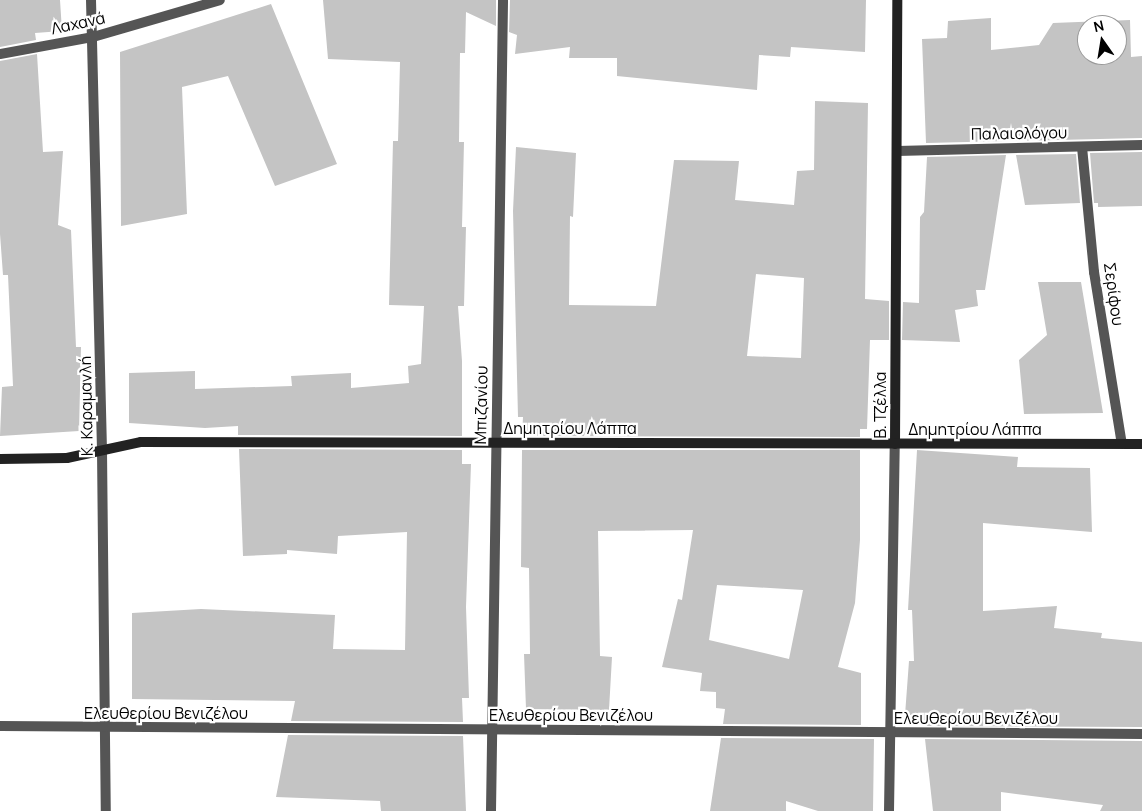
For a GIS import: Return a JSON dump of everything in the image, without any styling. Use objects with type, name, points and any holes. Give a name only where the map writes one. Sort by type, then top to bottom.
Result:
[{"type":"street","name":"Κ. Καραμανλή","points":[[91,0],[102,451],[106,811]]},
{"type":"street","name":"Λαχανά","points":[[0,54],[93,37],[202,3],[220,0]]},
{"type":"street","name":"Μπιζανίου","points":[[491,811],[503,0]]},
{"type":"street","name":"Β. Τζέλλα","points":[[889,811],[895,444],[897,0]]},
{"type":"street","name":"Παλαιολόγου","points":[[897,151],[1142,145]]},
{"type":"street","name":"Σερίφου","points":[[1082,147],[1094,272],[1122,444]]},
{"type":"street","name":"Δημητρίου Λάππα","points":[[0,459],[67,458],[141,442],[1142,444]]},
{"type":"street","name":"Ελευθερίου Βενιζέλου","points":[[0,726],[1142,734]]},
{"type":"building","points":[[0,0],[60,0],[62,31],[35,33],[36,40],[0,47]]},
{"type":"building","points":[[323,0],[496,0],[496,26],[466,12],[465,53],[460,53],[459,142],[464,142],[462,227],[466,227],[464,306],[458,306],[462,361],[462,436],[238,435],[238,426],[205,428],[129,423],[129,373],[195,371],[195,389],[292,386],[291,376],[351,373],[351,388],[409,383],[408,366],[421,364],[424,306],[389,305],[393,141],[398,141],[400,62],[328,59]]},
{"type":"building","points":[[510,0],[866,0],[865,52],[791,47],[790,57],[759,55],[757,90],[617,76],[617,58],[569,58],[570,47],[515,54],[517,35],[509,32]]},
{"type":"building","points":[[271,4],[337,164],[275,186],[228,76],[182,87],[187,214],[121,226],[120,52]]},
{"type":"building","points":[[991,18],[991,50],[1039,45],[1053,23],[1077,22],[1077,65],[1127,65],[1127,20],[1130,20],[1131,57],[1142,56],[1142,138],[1014,141],[1011,123],[1008,141],[926,143],[922,39],[947,38],[948,21]]},
{"type":"building","points":[[37,54],[43,152],[63,151],[58,225],[71,230],[76,347],[81,347],[79,431],[0,436],[2,387],[13,386],[8,275],[3,275],[0,234],[0,61]]},
{"type":"building","points":[[815,101],[868,103],[865,299],[889,301],[889,340],[870,340],[867,429],[860,429],[860,437],[522,436],[523,417],[518,417],[513,211],[516,147],[576,153],[573,217],[570,216],[569,305],[656,306],[674,160],[739,161],[735,200],[794,205],[797,171],[814,170]],"holes":[[[756,274],[804,278],[801,358],[747,356]]]},
{"type":"building","points":[[1142,152],[1142,206],[1098,207],[1098,203],[1094,203],[1090,153]]},
{"type":"building","points":[[1076,154],[1080,203],[1025,205],[1016,155]]},
{"type":"building","points":[[1006,155],[985,290],[976,290],[978,306],[955,310],[960,342],[902,340],[903,302],[919,303],[920,217],[924,212],[927,157]]},
{"type":"building","points":[[1038,282],[1081,282],[1103,413],[1024,414],[1019,360],[1047,335]]},
{"type":"building","points":[[239,449],[462,450],[462,464],[471,464],[466,607],[469,698],[462,698],[463,722],[291,721],[295,701],[132,699],[132,613],[201,609],[335,615],[333,649],[405,650],[407,532],[338,536],[337,554],[287,550],[287,554],[243,556]]},
{"type":"building","points":[[522,450],[860,450],[860,540],[855,603],[838,667],[861,673],[861,725],[723,724],[725,709],[716,708],[716,692],[700,691],[702,673],[662,667],[678,599],[682,600],[693,530],[598,531],[600,656],[612,657],[609,710],[526,709],[524,654],[530,654],[529,568],[521,567]],"holes":[[[717,585],[803,590],[789,659],[709,640]]]},
{"type":"building","points":[[917,450],[1018,457],[1017,467],[1090,468],[1092,532],[983,523],[983,611],[1057,606],[1054,628],[1102,633],[1101,638],[1142,642],[1142,727],[923,726],[922,715],[905,715],[909,661],[914,661],[912,610],[908,610]]},
{"type":"building","points":[[288,735],[463,736],[466,811],[381,811],[380,801],[276,797]]},
{"type":"building","points":[[721,738],[874,739],[873,811],[818,811],[786,801],[786,811],[710,811]]},
{"type":"building","points":[[925,739],[1142,741],[1142,811],[1100,811],[1103,805],[1001,792],[1001,811],[933,811]]}]
